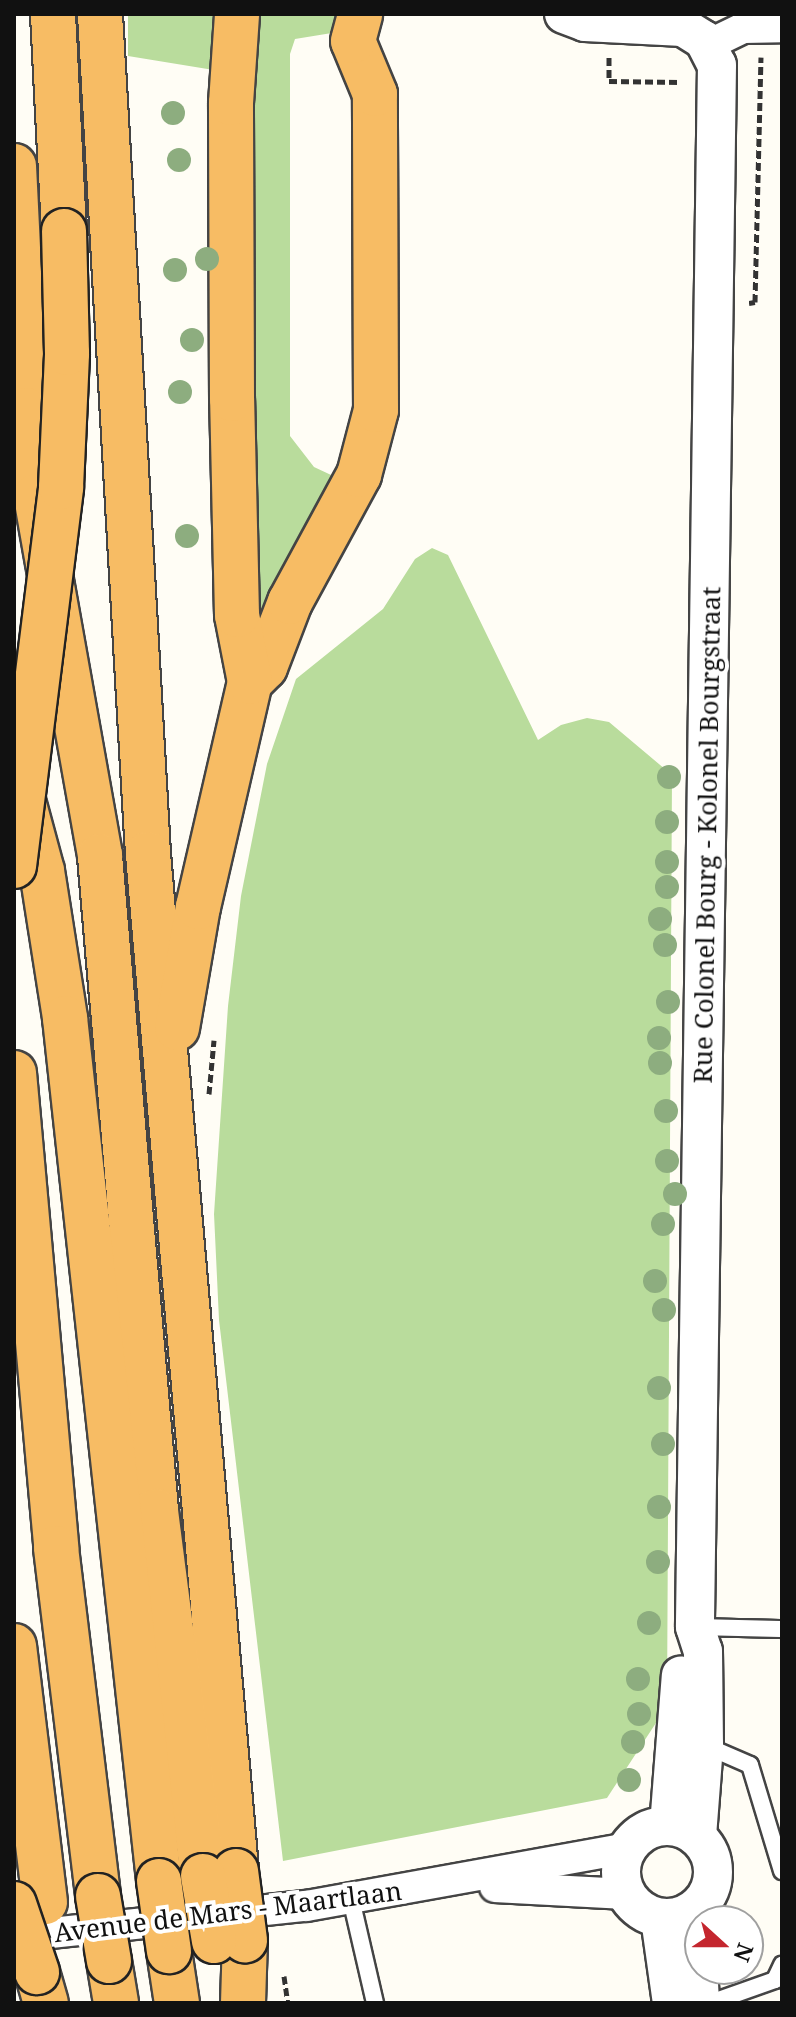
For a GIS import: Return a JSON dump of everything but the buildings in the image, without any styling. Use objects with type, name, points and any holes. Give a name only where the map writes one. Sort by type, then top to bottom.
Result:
[{"type":"highway","points":[[14,866],[61,487],[67,353],[53,14]]},
{"type":"highway","points":[[100,14],[135,660],[220,1874]]},
{"type":"highway","points":[[167,1090],[198,907],[250,682],[237,615],[232,399],[231,103],[237,14]]},
{"type":"highway","points":[[250,682],[265,667],[290,602],[359,475],[376,410],[375,94],[353,41],[360,14]]},
{"type":"highway","points":[[14,166],[26,410],[36,496],[100,856],[156,1511],[229,1940],[243,2003]]},
{"type":"highway","points":[[14,770],[42,871],[65,1018],[159,1881],[177,2003]]},
{"type":"highway","points":[[14,1073],[56,1548],[98,1896],[112,1982]]},
{"type":"highway","points":[[14,1646],[37,1974]]},
{"type":"highway","points":[[226,2003],[229,1940]]},
{"type":"street","points":[[569,15],[683,27],[708,45],[743,28],[775,38]]},
{"type":"street","name":"Rue Colonel Bourg - Kolonel Bourgstraat","points":[[683,1831],[704,1745],[703,1651],[695,1627],[718,102],[717,65],[708,45]]},
{"type":"street","name":"Rue Colonel Bourg - Kolonel Bourgstraat","points":[[695,1627],[683,1650],[683,1831],[712,1860],[713,1874],[704,1900],[677,1914],[700,2003]]},
{"type":"street","points":[[672,2003],[677,1914],[639,1910],[625,1894],[620,1879],[627,1848],[645,1831],[683,1831]]},
{"type":"street","name":"Avenue de Mars - Maartlaan","points":[[37,1974],[351,1899],[441,1885],[627,1848]]},
{"type":"street","name":"Avenue de Mars - Maartlaan","points":[[441,1885],[625,1894]]},
{"type":"lane","points":[[695,1627],[782,1629]]},
{"type":"lane","points":[[704,1745],[750,1765],[782,1871]]},
{"type":"lane","points":[[351,1899],[375,2003]]},
{"type":"lane","points":[[710,2003],[775,1980],[782,1965]]},
{"type":"path","points":[[749,303],[755,302],[761,56],[775,38]]},
{"type":"path","points":[[609,54],[609,81],[680,82]]},
{"type":"path","points":[[208,1103],[215,1029]]},
{"type":"green space","points":[[128,14],[340,14],[338,32],[295,39],[290,54],[290,436],[314,467],[344,481],[252,632],[232,73],[128,56]]},
{"type":"green space","points":[[432,548],[448,555],[538,740],[561,725],[587,718],[609,722],[672,775],[667,1706],[607,1798],[283,1861],[219,1320],[214,1214],[228,1006],[241,896],[267,764],[296,679],[383,609],[415,559]]}]
